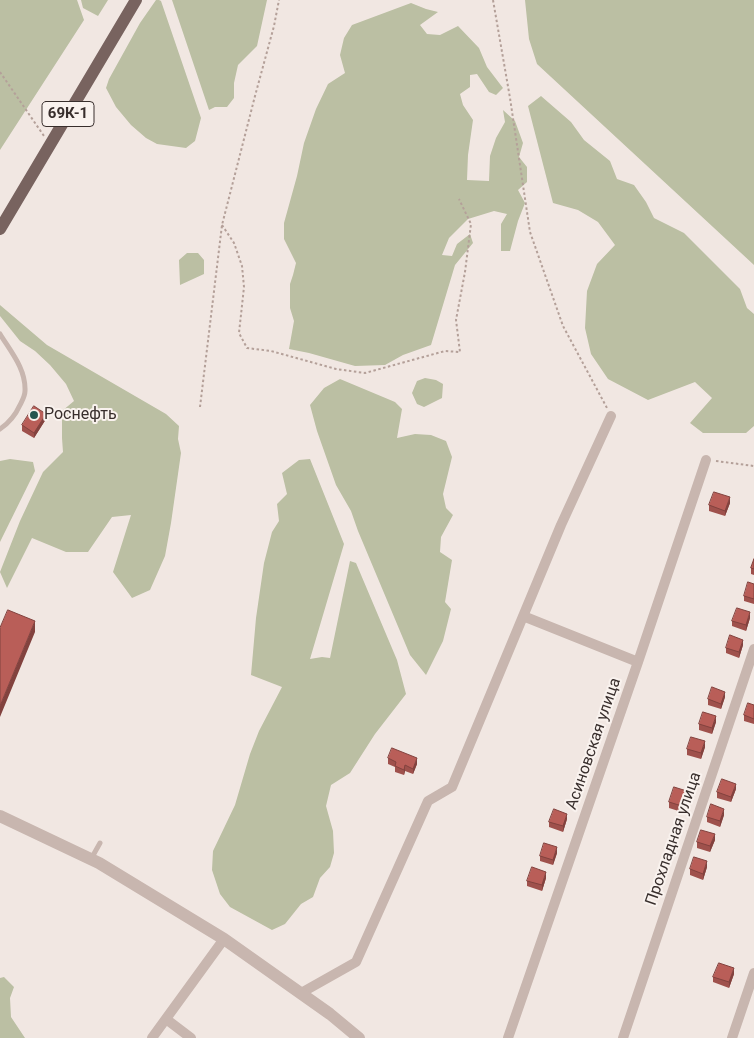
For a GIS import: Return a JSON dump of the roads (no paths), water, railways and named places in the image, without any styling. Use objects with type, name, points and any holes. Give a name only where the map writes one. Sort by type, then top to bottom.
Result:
[{"type":"main road","name":"69К-1","points":[[0,229],[136,0]]},
{"type":"street","points":[[301,993],[356,962],[428,801],[452,787],[561,525],[611,416]]},
{"type":"street","name":"Асиновская улица","points":[[508,1038],[706,460]]},
{"type":"street","points":[[523,616],[638,662]]},
{"type":"street","name":"Прохладная улица","points":[[623,1038],[754,649]]},
{"type":"street","points":[[0,816],[91,859],[224,939],[330,1014],[359,1038]]},
{"type":"street","points":[[152,1038],[224,939]]},
{"type":"street","points":[[732,1038],[751,993],[754,973]]},
{"type":"street","points":[[166,1019],[191,1038]]},
{"type":"lane","points":[[0,334],[23,372],[26,393],[17,412],[8,424],[0,429]]},
{"type":"lane","points":[[91,859],[100,844]]},
{"type":"place","name":"Роснефть","points":[[34,415]]}]
